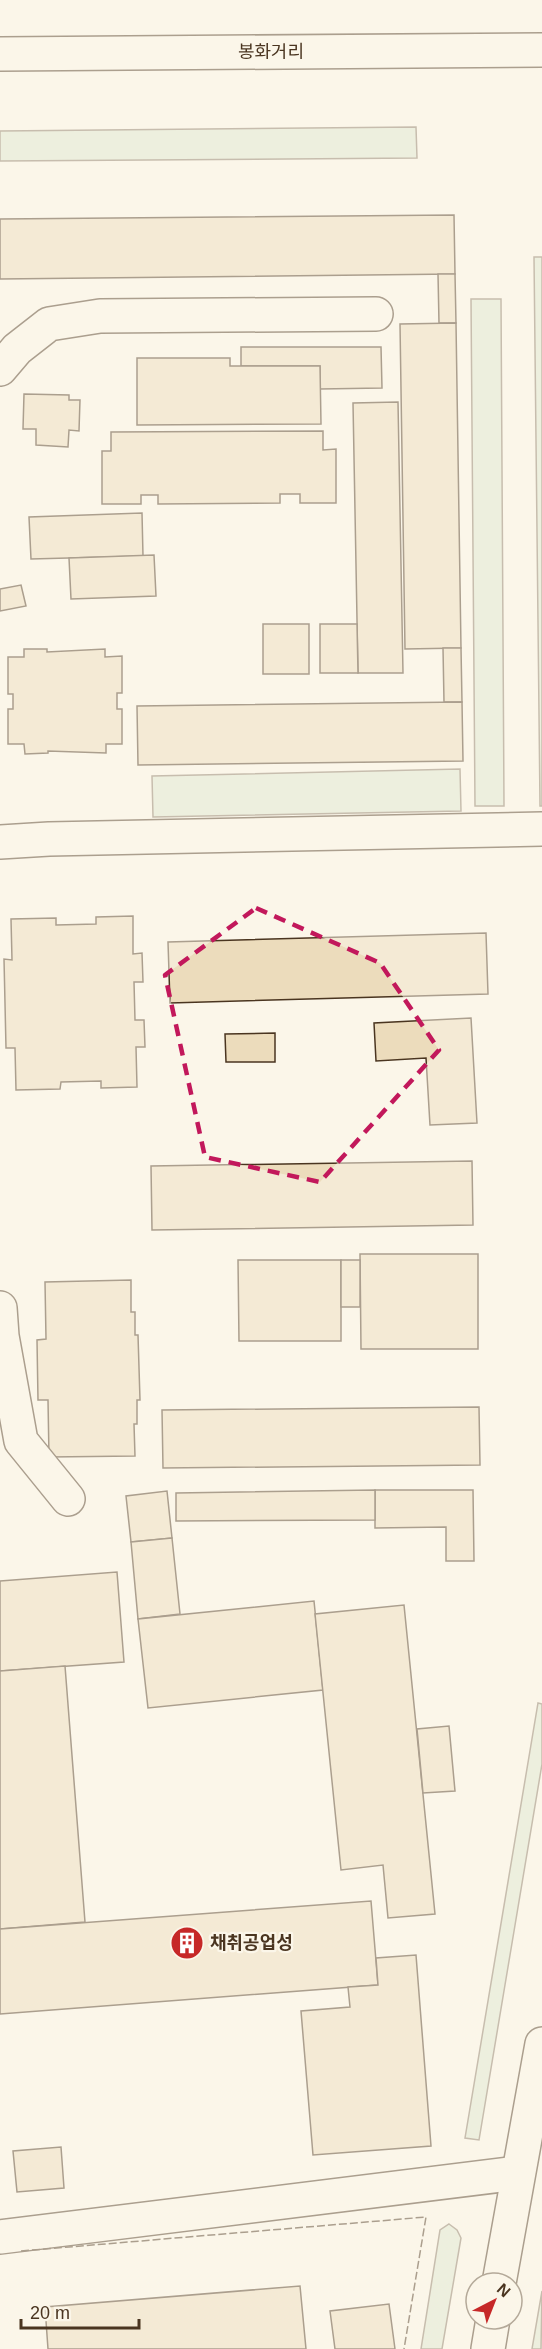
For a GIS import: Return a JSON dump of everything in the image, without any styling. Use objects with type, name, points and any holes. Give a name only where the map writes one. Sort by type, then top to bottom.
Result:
[{"type":"street","name":"봉화거리","points":[[0,54],[542,50]]},
{"type":"street","points":[[0,369],[17,349],[50,324],[100,316],[376,314]]},
{"type":"street","points":[[0,842],[49,838],[542,829]]},
{"type":"street","points":[[0,1308],[2,1336],[21,1441],[68,1499]]},
{"type":"street","points":[[501,2271],[542,2044]]},
{"type":"street","points":[[0,2237],[518,2173]]},
{"type":"street","points":[[488,2349],[491,2331]]},
{"type":"highlighted area","points":[[256,908],[380,963],[439,1050],[320,1182],[205,1157],[165,975]]},
{"type":"green space","points":[[416,127],[417,158],[0,161],[0,131]]},
{"type":"green space","points":[[534,257],[542,257],[542,806],[540,806]]},
{"type":"green space","points":[[471,299],[501,299],[504,806],[475,806]]},
{"type":"green space","points":[[460,769],[461,811],[153,817],[152,776]]},
{"type":"green space","points":[[538,1703],[542,1704],[542,1764],[479,2140],[465,2138]]},
{"type":"green space","points":[[449,2224],[457,2230],[461,2238],[442,2349],[421,2349],[440,2230]]},
{"type":"green space","points":[[542,2291],[541,2349],[532,2349]]},
{"type":"building","points":[[454,215],[455,274],[0,279],[0,219]]},
{"type":"building","points":[[438,274],[455,274],[456,323],[439,323]]},
{"type":"building","points":[[456,323],[461,648],[405,649],[400,324]]},
{"type":"building","points":[[241,347],[381,347],[382,388],[320,389],[320,366],[241,366]]},
{"type":"building","points":[[137,358],[230,358],[230,366],[320,366],[321,424],[137,425]]},
{"type":"building","points":[[24,394],[69,395],[69,400],[80,400],[79,431],[69,430],[68,447],[36,445],[36,429],[23,429]]},
{"type":"building","points":[[398,402],[403,673],[358,673],[353,403]]},
{"type":"building","points":[[323,431],[323,450],[336,449],[336,503],[300,503],[300,494],[280,494],[280,503],[158,504],[158,495],[141,495],[141,504],[102,504],[102,451],[111,451],[111,432]]},
{"type":"building","points":[[142,513],[143,556],[31,559],[29,517]]},
{"type":"building","points":[[154,555],[156,596],[71,599],[69,558]]},
{"type":"building","points":[[21,585],[26,606],[0,611],[0,589]]},
{"type":"building","points":[[263,624],[309,624],[309,674],[263,674]]},
{"type":"building","points":[[320,624],[357,624],[358,673],[320,673]]},
{"type":"building","points":[[443,648],[461,648],[462,702],[444,702]]},
{"type":"building","points":[[24,649],[47,649],[47,652],[105,649],[105,657],[122,656],[122,693],[117,693],[117,709],[122,709],[122,744],[106,744],[106,753],[48,751],[48,753],[25,754],[24,744],[8,744],[8,709],[13,709],[13,694],[8,694],[8,657],[24,657]]},
{"type":"building","points":[[462,702],[463,761],[138,765],[137,706]]},
{"type":"building","points":[[133,916],[133,954],[142,953],[143,982],[134,982],[135,1020],[144,1020],[145,1047],[136,1047],[137,1087],[101,1088],[101,1081],[61,1082],[60,1089],[16,1090],[15,1048],[6,1048],[4,959],[12,960],[11,919],[56,918],[56,925],[96,924],[96,917]]},
{"type":"building","points":[[486,933],[488,994],[170,1003],[168,942]]},
{"type":"building","points":[[471,1018],[477,1123],[430,1125],[426,1058],[376,1061],[374,1023]]},
{"type":"building","points":[[275,1033],[275,1062],[226,1062],[225,1034]]},
{"type":"building","points":[[472,1161],[473,1225],[152,1230],[151,1166]]},
{"type":"building","points":[[360,1254],[478,1254],[478,1349],[361,1349]]},
{"type":"building","points":[[238,1260],[341,1260],[341,1341],[239,1341]]},
{"type":"building","points":[[341,1260],[360,1260],[360,1307],[341,1307]]},
{"type":"building","points":[[131,1280],[131,1312],[135,1312],[135,1335],[138,1335],[140,1400],[137,1400],[137,1424],[134,1424],[135,1456],[49,1457],[48,1400],[38,1400],[37,1340],[46,1339],[45,1282]]},
{"type":"building","points":[[479,1407],[480,1465],[163,1468],[162,1410]]},
{"type":"building","points":[[375,1490],[473,1490],[474,1561],[446,1561],[446,1527],[375,1528]]},
{"type":"building","points":[[375,1490],[375,1520],[176,1521],[176,1493]]},
{"type":"building","points":[[167,1491],[172,1538],[131,1542],[126,1496]]},
{"type":"building","points":[[172,1538],[180,1614],[138,1619],[131,1542]]},
{"type":"building","points":[[117,1572],[124,1662],[0,1671],[0,1581]]},
{"type":"building","points":[[314,1601],[323,1690],[148,1708],[138,1619]]},
{"type":"building","points":[[404,1605],[435,1914],[388,1918],[383,1865],[341,1870],[315,1614]]},
{"type":"building","points":[[65,1666],[85,1922],[0,1929],[0,1671]]},
{"type":"building","points":[[449,1726],[455,1791],[423,1793],[417,1729]]},
{"type":"building","name":"채취공업성","points":[[371,1901],[378,1985],[0,2014],[0,1929]]},
{"type":"building","points":[[416,1955],[431,2146],[313,2155],[301,2011],[350,2007],[348,1987],[378,1985],[376,1958]]},
{"type":"building","points":[[61,2147],[64,2188],[17,2192],[13,2151]]},
{"type":"building","points":[[300,2286],[306,2349],[48,2349],[45,2307]]},
{"type":"building","points":[[389,2304],[395,2349],[335,2349],[330,2311]]},
{"type":"fence","points":[[21,2251],[426,2217],[404,2349]]},
{"type":"place","name":"채취공업성","points":[[187,1943]]}]
